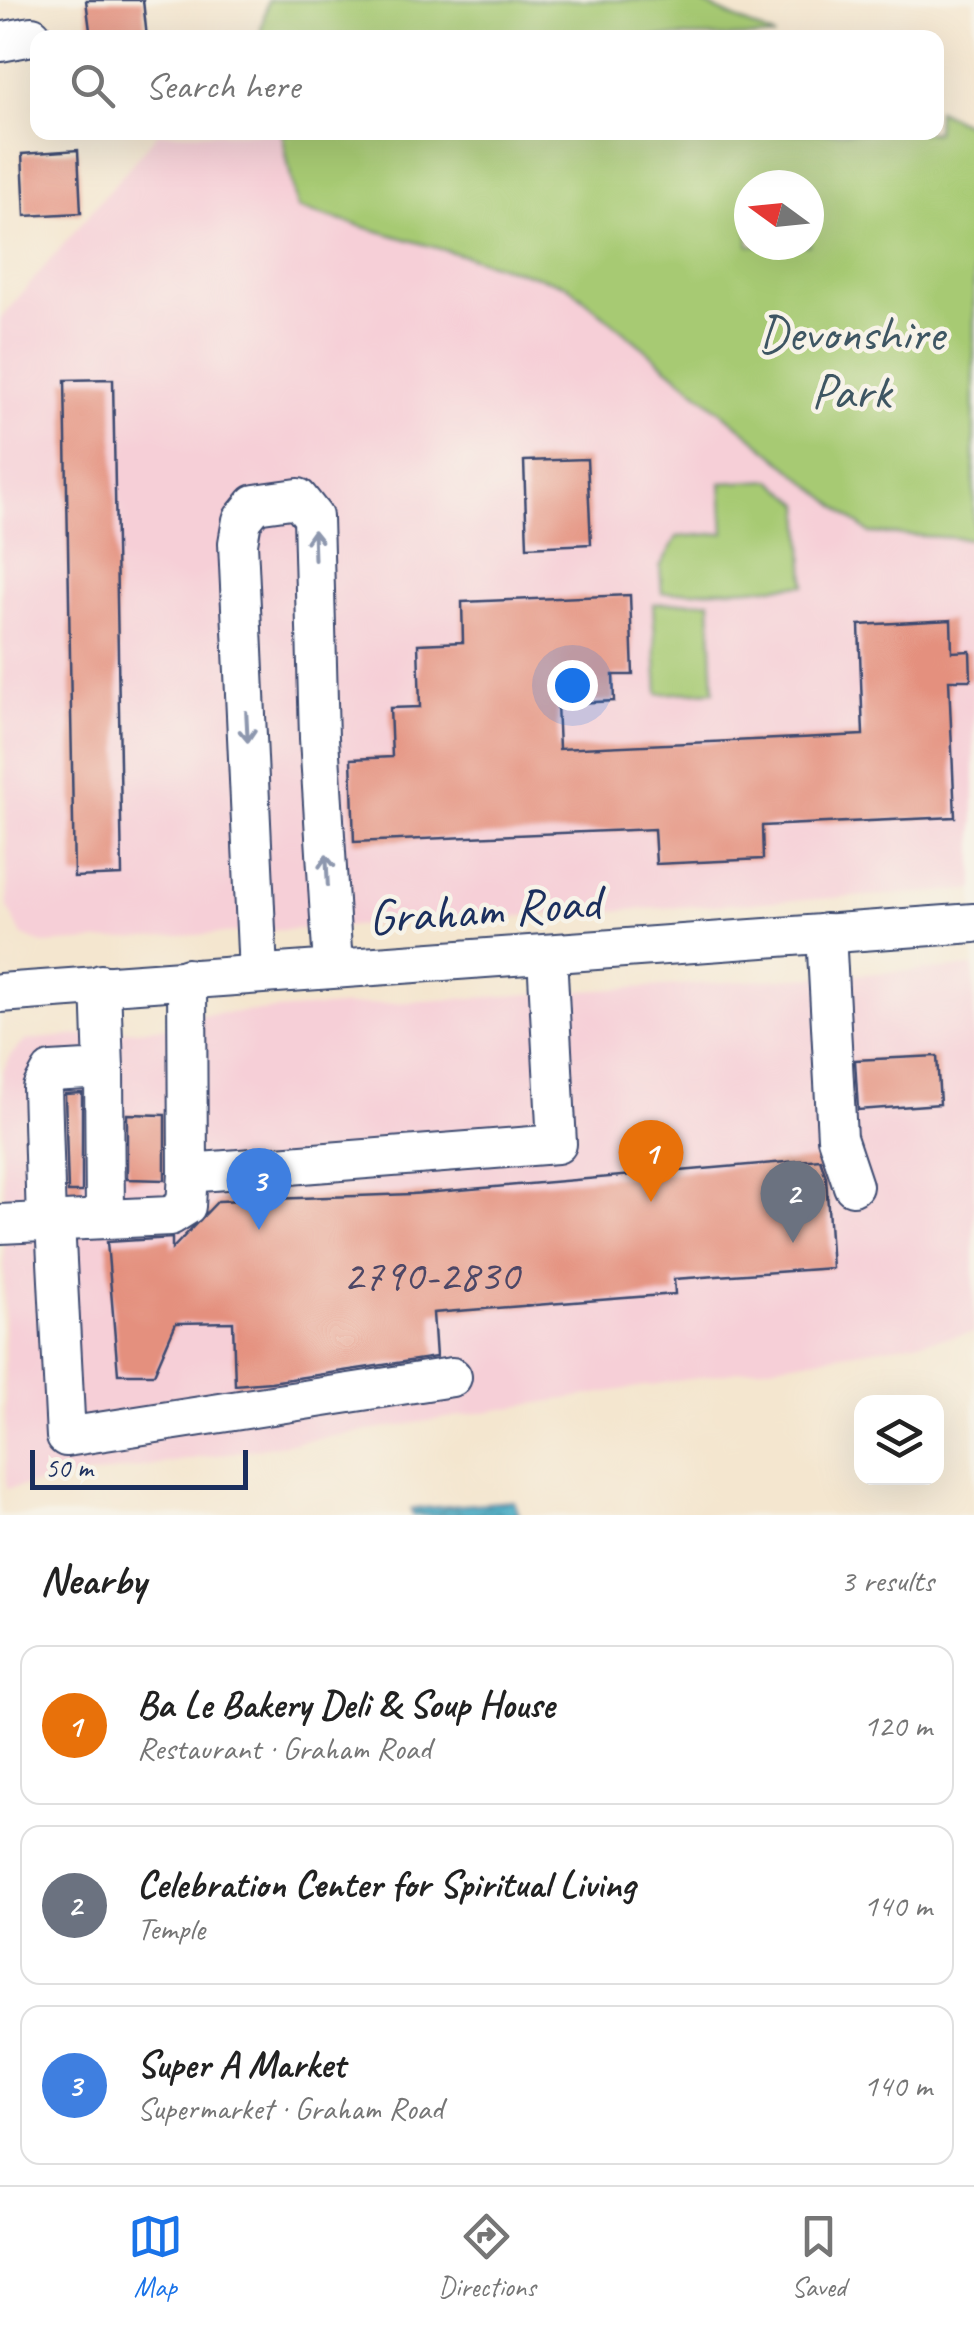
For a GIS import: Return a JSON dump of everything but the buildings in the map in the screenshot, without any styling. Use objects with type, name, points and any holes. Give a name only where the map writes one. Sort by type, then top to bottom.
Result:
[{"type":"street","points":[[258,973],[238,543],[242,520],[255,504],[298,498],[313,517],[319,738],[333,968]]},
{"type":"street","name":"Graham Road","points":[[0,993],[974,923]]},
{"type":"street","points":[[826,933],[837,1138],[853,1186]]},
{"type":"street","points":[[188,1173],[556,1144],[548,955]]},
{"type":"street","points":[[0,1224],[170,1216],[186,1206],[187,978]]},
{"type":"street","points":[[101,984],[105,1219]]},
{"type":"street","points":[[104,1069],[51,1072],[42,1088],[66,1438],[452,1377]]},
{"type":"shaded area","points":[[152,140],[357,140],[974,522],[974,890],[43,944],[22,936],[8,907],[0,319]]},
{"type":"shaded area","points":[[974,967],[974,1333],[6,1489],[2,1073],[10,1056],[26,1040],[178,1026],[178,1016]]},
{"type":"green space","points":[[268,0],[696,0],[760,30],[261,30]]},
{"type":"green space","name":"Devonshire Park","points":[[944,113],[974,127],[974,539],[869,533],[567,285],[297,208],[283,140],[944,140]]},
{"type":"green space","points":[[772,480],[801,504],[805,585],[662,593],[660,567],[677,537],[724,533],[721,483]]},
{"type":"green space","points":[[710,601],[714,691],[658,694],[653,604]]},
{"type":"water","points":[[514,1501],[519,1515],[413,1515],[411,1509]]},
{"type":"place","name":"Ba Le Bakery Deli & Soup House","points":[[651,1202]]},
{"type":"place","name":"Super A Market","points":[[259,1230]]},
{"type":"place","name":"Celebration Center for Spiritual Living","points":[[793,1243]]}]
